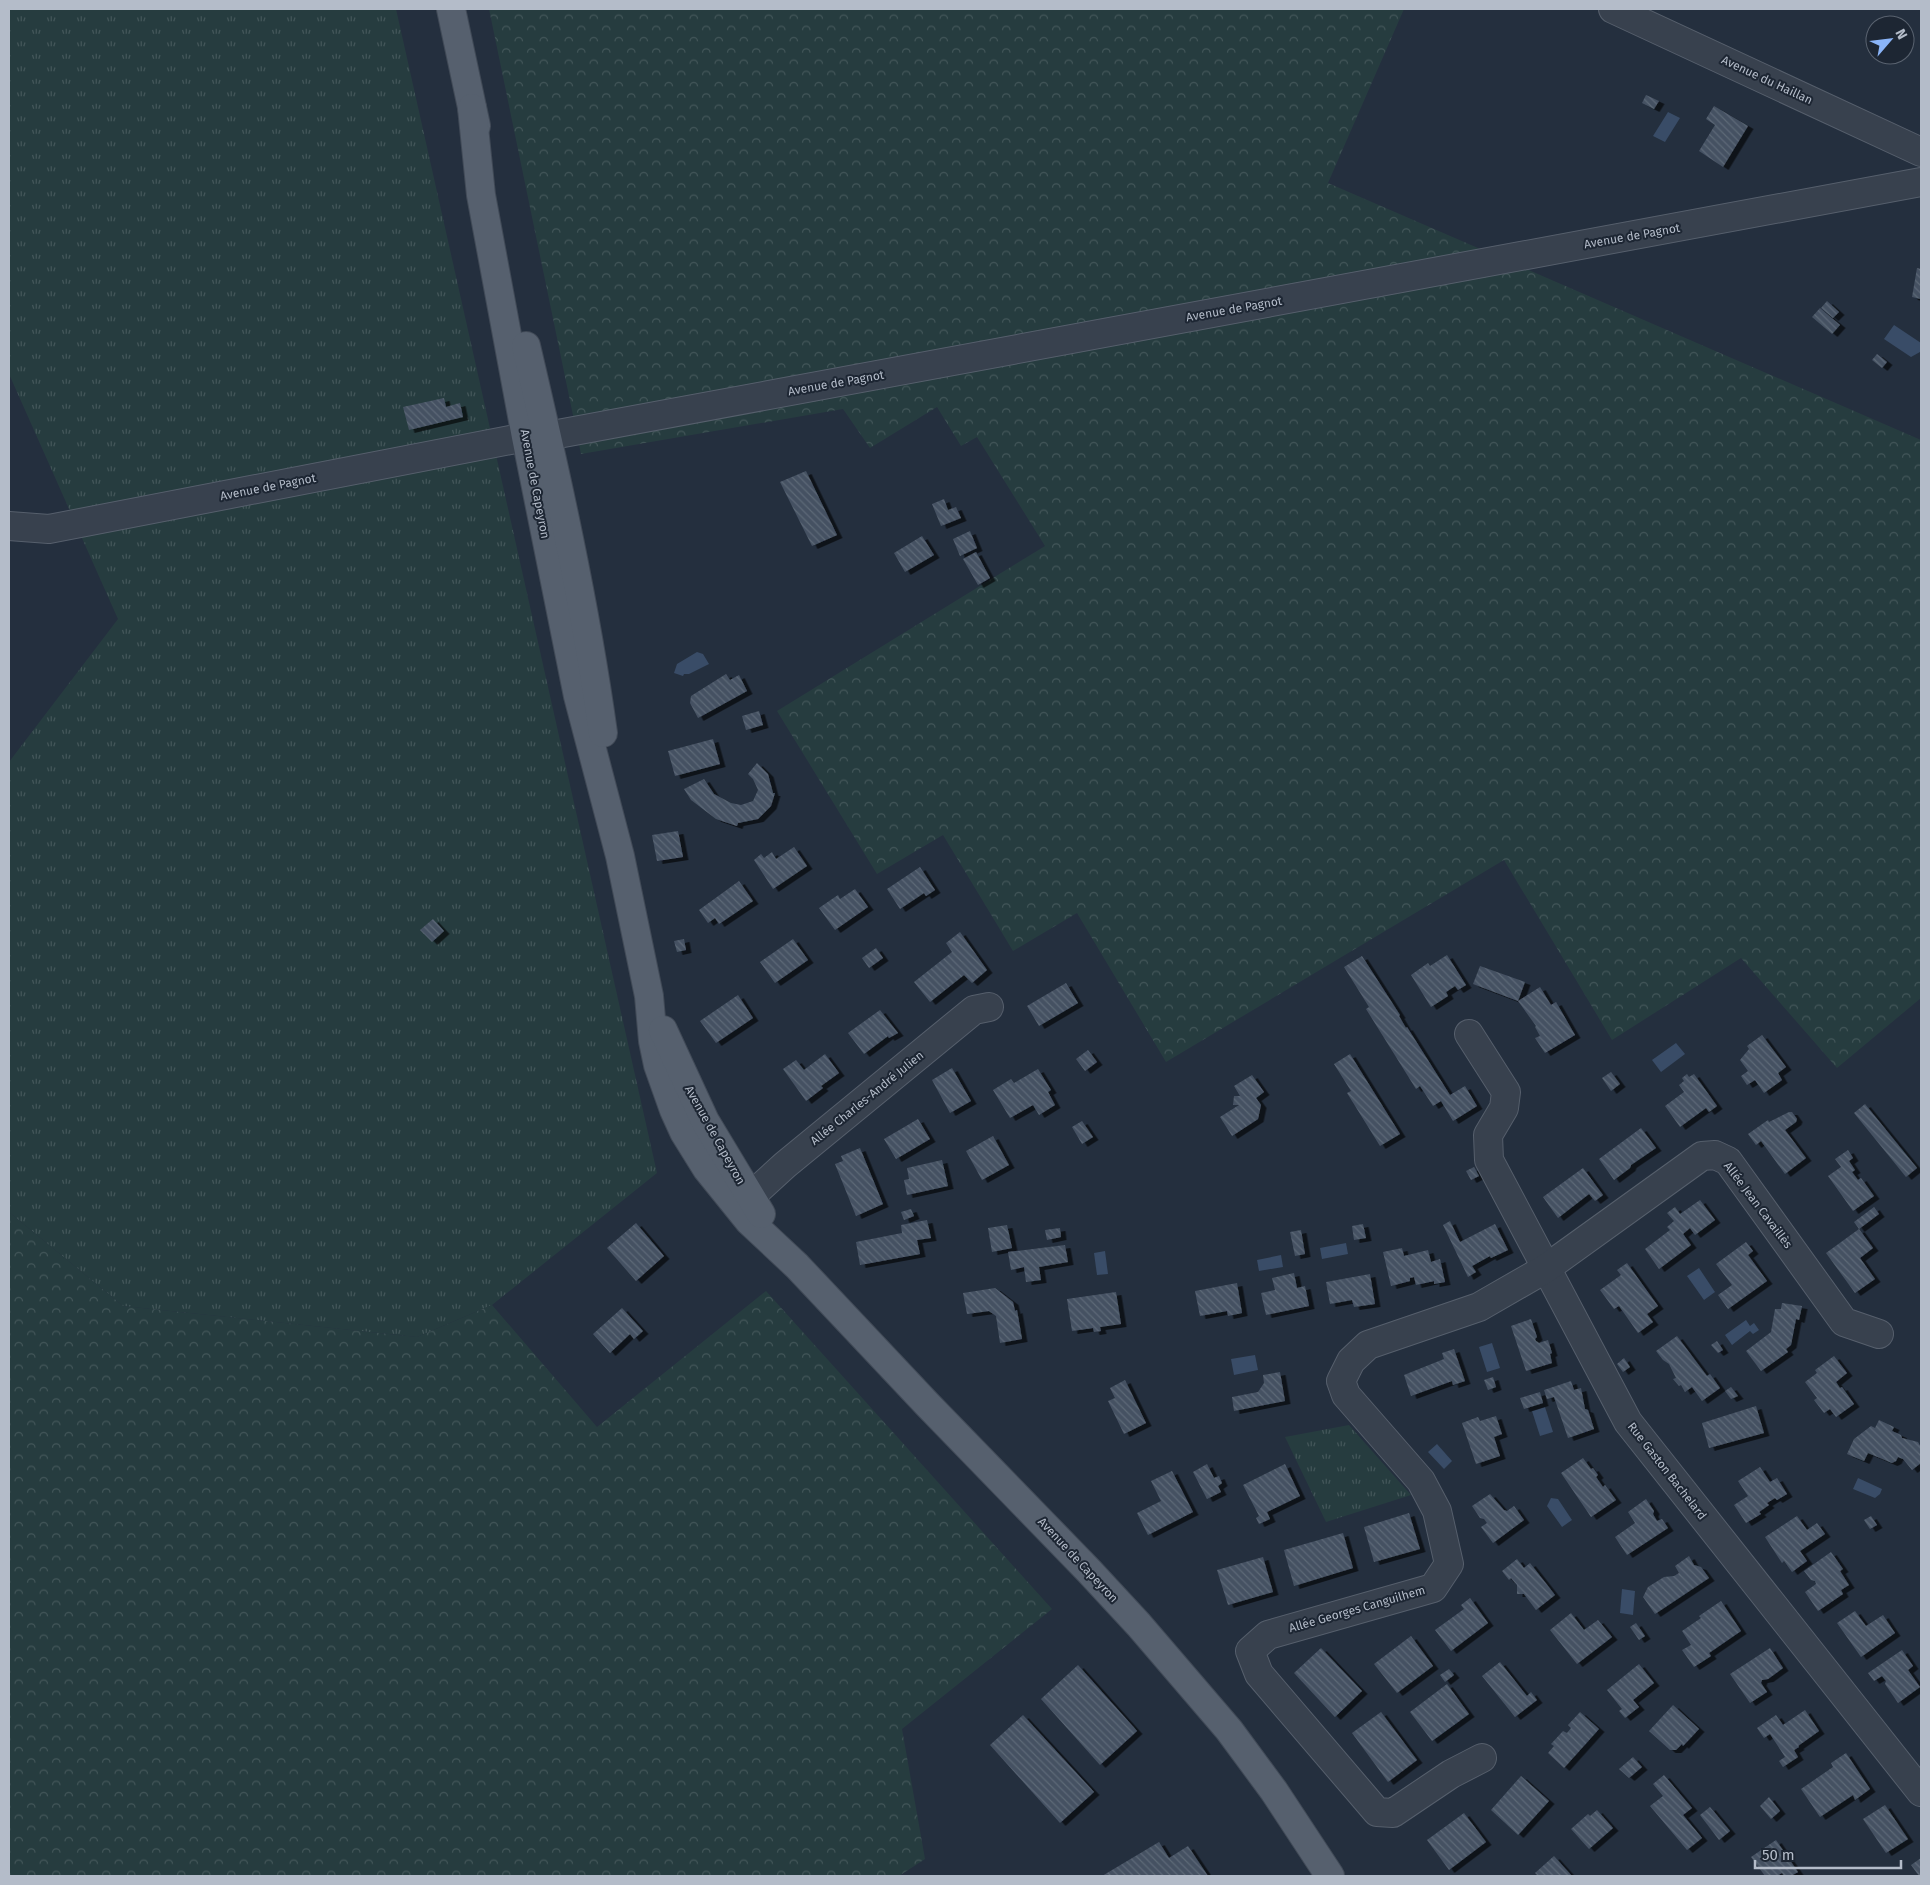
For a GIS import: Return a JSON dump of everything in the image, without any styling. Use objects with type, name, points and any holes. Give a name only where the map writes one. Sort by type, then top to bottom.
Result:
[{"type":"main road","name":"Avenue de Capeyron","points":[[451,9],[536,437],[569,536],[598,694],[620,856],[649,996],[653,1041],[665,1088],[684,1132],[707,1169],[754,1227],[797,1266],[926,1404],[1139,1625],[1230,1730],[1274,1791],[1330,1876]]},
{"type":"main road","name":"Avenue de Capeyron","points":[[649,996],[670,1047],[705,1121],[750,1197],[797,1266]]},
{"type":"street","name":"Avenue du Haillan","points":[[1613,9],[1921,152]]},
{"type":"street","name":"Avenue de Pagnot","points":[[9,526],[48,529],[536,437],[1921,182]]},
{"type":"street","name":"Allée Charles-André Julien","points":[[750,1197],[785,1165],[974,1010],[989,1007]]},
{"type":"street","name":"Rue Gaston Bachelard","points":[[1469,1034],[1506,1092],[1504,1108],[1488,1135],[1489,1160],[1628,1422],[1921,1792]]},
{"type":"street","name":"Allée Jean Cavaillès","points":[[1546,1269],[1702,1156],[1715,1155],[1728,1162],[1844,1322],[1879,1334]]},
{"type":"street","name":"Allée Georges Canguilhem","points":[[1482,1758],[1452,1774],[1393,1814],[1377,1812],[1259,1674],[1250,1651],[1268,1635],[1433,1588],[1443,1576],[1449,1564],[1437,1510],[1421,1481],[1346,1395],[1341,1381],[1351,1361],[1368,1345],[1479,1306],[1546,1269]]},
{"type":"green space","points":[[9,9],[396,9],[657,1173],[492,1305],[417,1337],[123,1306],[9,1212],[9,762],[118,619],[9,374]]},
{"type":"green space","points":[[489,9],[1404,9],[1328,183],[1921,440],[1921,998],[1837,1068],[1741,958],[1612,1040],[1504,860],[1166,1062],[1077,913],[1013,951],[943,835],[877,874],[777,711],[1045,546],[977,437],[961,446],[937,407],[870,448],[843,409],[581,454]]},
{"type":"green space","points":[[9,1212],[123,1306],[417,1337],[492,1305],[597,1427],[766,1291],[1052,1609],[902,1729],[925,1859],[899,1876],[9,1876]]},
{"type":"green space","points":[[1349,1425],[1411,1495],[1326,1522],[1285,1437]]},
{"type":"water","points":[[1668,112],[1680,118],[1665,142],[1653,136]]},
{"type":"water","points":[[1894,325],[1921,343],[1920,352],[1911,357],[1884,339]]},
{"type":"water","points":[[697,652],[703,654],[709,664],[683,676],[674,673],[677,664]]},
{"type":"water","points":[[1676,1043],[1685,1054],[1661,1072],[1652,1060]]},
{"type":"water","points":[[1346,1243],[1348,1254],[1322,1259],[1320,1248]]},
{"type":"water","points":[[1105,1251],[1108,1274],[1097,1275],[1094,1253]]},
{"type":"water","points":[[1281,1255],[1283,1267],[1259,1271],[1257,1260]]},
{"type":"water","points":[[1699,1268],[1715,1292],[1704,1300],[1687,1276]]},
{"type":"water","points":[[1746,1320],[1750,1326],[1754,1323],[1759,1330],[1753,1334],[1750,1331],[1732,1345],[1725,1335]]},
{"type":"water","points":[[1492,1343],[1500,1368],[1487,1372],[1479,1347]]},
{"type":"water","points":[[1255,1355],[1258,1370],[1234,1375],[1231,1359]]},
{"type":"water","points":[[1545,1407],[1553,1432],[1540,1436],[1532,1411]]},
{"type":"water","points":[[1437,1444],[1452,1461],[1444,1469],[1428,1452]]},
{"type":"water","points":[[1858,1478],[1882,1489],[1880,1494],[1875,1498],[1853,1489]]},
{"type":"water","points":[[1551,1498],[1558,1499],[1572,1520],[1562,1527],[1547,1506]]},
{"type":"water","points":[[1622,1589],[1635,1591],[1633,1615],[1620,1613]]},
{"type":"building","points":[[1646,95],[1659,101],[1654,109],[1642,103]]},
{"type":"building","points":[[1714,106],[1748,126],[1723,167],[1699,151],[1715,125],[1706,119]]},
{"type":"building","points":[[1917,268],[1921,269],[1921,299],[1912,297]]},
{"type":"building","points":[[1827,301],[1839,312],[1833,318],[1821,308]]},
{"type":"building","points":[[1820,308],[1840,325],[1832,334],[1812,317]]},
{"type":"building","points":[[1877,354],[1887,362],[1882,368],[1872,360]]},
{"type":"building","points":[[444,398],[446,407],[460,403],[463,417],[409,430],[403,407]]},
{"type":"building","points":[[806,471],[837,535],[812,546],[780,482]]},
{"type":"building","points":[[944,499],[948,510],[956,507],[961,518],[941,526],[932,504]]},
{"type":"building","points":[[970,531],[977,548],[960,556],[953,539]]},
{"type":"building","points":[[922,536],[934,555],[905,572],[894,553]]},
{"type":"building","points":[[976,552],[990,578],[978,585],[963,559]]},
{"type":"building","points":[[726,674],[730,680],[739,675],[747,691],[698,718],[690,703],[691,696]]},
{"type":"building","points":[[759,711],[763,725],[746,730],[742,716]]},
{"type":"building","points":[[713,739],[720,764],[675,776],[668,751]]},
{"type":"building","points":[[757,763],[768,774],[773,793],[775,793],[771,806],[758,819],[738,823],[737,826],[716,819],[691,800],[684,789],[704,779],[714,794],[731,803],[741,805],[753,801],[758,790],[753,779],[748,774]]},
{"type":"building","points":[[678,831],[683,857],[657,861],[652,835]]},
{"type":"building","points":[[794,847],[807,866],[773,889],[754,860],[761,854],[764,858],[772,852],[776,859]]},
{"type":"building","points":[[920,867],[935,890],[926,896],[924,893],[900,909],[887,889]]},
{"type":"building","points":[[739,881],[753,901],[719,924],[715,918],[708,923],[699,910]]},
{"type":"building","points":[[855,889],[868,907],[835,930],[819,908],[838,895],[840,899]]},
{"type":"building","points":[[433,919],[444,931],[432,942],[420,930]]},
{"type":"building","points":[[960,932],[987,970],[972,983],[964,975],[930,1002],[914,982],[952,952],[946,943]]},
{"type":"building","points":[[684,939],[686,950],[677,952],[674,941]]},
{"type":"building","points":[[793,939],[808,960],[775,983],[760,962]]},
{"type":"building","points":[[876,948],[883,958],[869,968],[862,958]]},
{"type":"building","points":[[1447,955],[1466,985],[1458,990],[1455,986],[1446,992],[1448,996],[1431,1007],[1411,975],[1428,963],[1430,966]]},
{"type":"building","points":[[1362,956],[1450,1095],[1465,1086],[1477,1106],[1453,1121],[1441,1101],[1433,1106],[1420,1086],[1416,1089],[1366,1009],[1369,1007],[1344,967]]},
{"type":"building","points":[[1480,966],[1525,982],[1518,1001],[1473,984]]},
{"type":"building","points":[[1066,983],[1078,1003],[1039,1026],[1027,1006]]},
{"type":"building","points":[[1540,987],[1551,1005],[1556,1002],[1575,1035],[1545,1053],[1535,1038],[1540,1036],[1536,1026],[1518,1001]]},
{"type":"building","points":[[738,995],[753,1018],[716,1043],[700,1021]]},
{"type":"building","points":[[880,1010],[898,1033],[889,1038],[888,1036],[864,1054],[848,1033]]},
{"type":"building","points":[[1762,1035],[1786,1067],[1778,1073],[1782,1080],[1764,1093],[1755,1080],[1747,1085],[1741,1076],[1748,1071],[1740,1060],[1749,1049],[1747,1046]]},
{"type":"building","points":[[1088,1050],[1097,1062],[1085,1071],[1076,1059]]},
{"type":"building","points":[[825,1054],[839,1073],[821,1086],[823,1088],[806,1101],[783,1069],[796,1060],[804,1070]]},
{"type":"building","points":[[1350,1054],[1400,1134],[1380,1146],[1347,1093],[1351,1091],[1334,1064]]},
{"type":"building","points":[[952,1068],[971,1101],[950,1113],[932,1080]]},
{"type":"building","points":[[1038,1069],[1051,1090],[1048,1092],[1055,1105],[1039,1115],[1033,1105],[1010,1118],[993,1090],[1011,1079],[1014,1083]]},
{"type":"building","points":[[1611,1072],[1620,1084],[1611,1091],[1602,1078]]},
{"type":"building","points":[[1687,1074],[1689,1077],[1694,1074],[1717,1106],[1709,1112],[1706,1108],[1680,1127],[1665,1106],[1684,1092],[1679,1085],[1684,1081],[1682,1078]]},
{"type":"building","points":[[1252,1075],[1264,1092],[1256,1098],[1261,1105],[1258,1119],[1232,1136],[1220,1117],[1239,1105],[1233,1105],[1234,1096],[1240,1096],[1234,1086]]},
{"type":"building","points":[[1865,1104],[1917,1168],[1906,1177],[1854,1113]]},
{"type":"building","points":[[1792,1112],[1797,1119],[1796,1122],[1785,1130],[1806,1158],[1785,1174],[1761,1141],[1756,1145],[1748,1134],[1768,1120],[1769,1122]]},
{"type":"building","points":[[918,1119],[930,1139],[896,1159],[884,1139]]},
{"type":"building","points":[[1082,1121],[1093,1137],[1082,1144],[1072,1127]]},
{"type":"building","points":[[1641,1128],[1656,1148],[1631,1165],[1630,1168],[1614,1180],[1599,1159]]},
{"type":"building","points":[[993,1136],[1009,1165],[982,1180],[966,1151]]},
{"type":"building","points":[[860,1148],[883,1204],[856,1216],[835,1164],[843,1161],[841,1156]]},
{"type":"building","points":[[1848,1150],[1853,1158],[1849,1161],[1855,1170],[1852,1172],[1858,1180],[1861,1178],[1874,1196],[1853,1211],[1828,1176],[1841,1167],[1835,1159]]},
{"type":"building","points":[[942,1160],[948,1186],[907,1195],[904,1180],[909,1179],[907,1168]]},
{"type":"building","points":[[1474,1167],[1479,1176],[1471,1180],[1466,1171]]},
{"type":"building","points":[[1583,1168],[1603,1195],[1595,1201],[1589,1194],[1558,1218],[1543,1197]]},
{"type":"building","points":[[1700,1200],[1715,1220],[1695,1235],[1690,1228],[1683,1234],[1691,1245],[1659,1269],[1645,1249],[1670,1230],[1667,1227],[1674,1221],[1667,1213],[1675,1207],[1680,1214]]},
{"type":"building","points":[[1874,1207],[1879,1214],[1859,1229],[1854,1222]]},
{"type":"building","points":[[911,1209],[914,1216],[904,1220],[901,1212]]},
{"type":"building","points":[[927,1220],[931,1238],[917,1240],[920,1254],[860,1265],[856,1242],[902,1233],[901,1225]]},
{"type":"building","points":[[1450,1221],[1460,1242],[1495,1224],[1508,1250],[1491,1258],[1490,1256],[1472,1266],[1476,1272],[1468,1277],[1443,1225]]},
{"type":"building","points":[[636,1223],[664,1256],[636,1281],[607,1248]]},
{"type":"building","points":[[1363,1224],[1366,1238],[1354,1240],[1352,1226]]},
{"type":"building","points":[[1007,1225],[1012,1248],[992,1252],[988,1228]]},
{"type":"building","points":[[1060,1228],[1061,1237],[1047,1240],[1045,1230]]},
{"type":"building","points":[[1859,1229],[1873,1248],[1860,1258],[1875,1279],[1855,1293],[1826,1253]]},
{"type":"building","points":[[1301,1230],[1305,1254],[1295,1256],[1290,1232]]},
{"type":"building","points":[[1746,1242],[1753,1251],[1748,1255],[1767,1281],[1728,1309],[1718,1295],[1732,1285],[1716,1264]]},
{"type":"building","points":[[1065,1245],[1068,1262],[1039,1267],[1041,1280],[1026,1282],[1024,1267],[1011,1270],[1008,1252]]},
{"type":"building","points":[[1402,1248],[1404,1256],[1428,1250],[1431,1262],[1440,1259],[1445,1282],[1434,1284],[1434,1281],[1416,1285],[1414,1277],[1410,1278],[1410,1281],[1391,1286],[1383,1252]]},
{"type":"building","points":[[1627,1263],[1658,1306],[1647,1314],[1653,1322],[1638,1333],[1619,1306],[1614,1309],[1600,1290],[1621,1275],[1617,1270]]},
{"type":"building","points":[[1294,1273],[1297,1288],[1305,1286],[1309,1306],[1266,1315],[1261,1293],[1275,1290],[1272,1278]]},
{"type":"building","points":[[1370,1274],[1375,1304],[1354,1307],[1352,1300],[1330,1304],[1326,1282]]},
{"type":"building","points":[[1237,1283],[1242,1313],[1228,1316],[1227,1311],[1200,1316],[1195,1291]]},
{"type":"building","points":[[995,1288],[1013,1302],[1015,1311],[1017,1310],[1022,1339],[1000,1343],[996,1316],[989,1311],[967,1314],[963,1293]]},
{"type":"building","points":[[1116,1292],[1121,1324],[1100,1327],[1101,1331],[1094,1332],[1093,1328],[1072,1331],[1067,1299]]},
{"type":"building","points":[[1782,1303],[1802,1306],[1799,1320],[1796,1319],[1791,1345],[1786,1349],[1788,1352],[1761,1371],[1746,1351],[1771,1332],[1775,1309],[1781,1309]]},
{"type":"building","points":[[622,1308],[643,1331],[634,1339],[630,1334],[610,1353],[593,1334]]},
{"type":"building","points":[[1531,1319],[1537,1337],[1536,1341],[1539,1343],[1548,1340],[1552,1353],[1550,1354],[1552,1363],[1526,1371],[1511,1326]]},
{"type":"building","points":[[1677,1336],[1707,1376],[1710,1374],[1720,1388],[1702,1401],[1692,1387],[1685,1392],[1681,1385],[1679,1386],[1673,1379],[1676,1378],[1669,1364],[1656,1351]]},
{"type":"building","points":[[1717,1341],[1723,1350],[1718,1353],[1711,1345]]},
{"type":"building","points":[[1454,1349],[1465,1381],[1453,1385],[1452,1381],[1411,1396],[1404,1375],[1444,1359],[1442,1353]]},
{"type":"building","points":[[1834,1356],[1847,1373],[1836,1382],[1854,1404],[1836,1417],[1830,1409],[1824,1413],[1814,1400],[1817,1398],[1805,1382],[1817,1373],[1815,1370]]},
{"type":"building","points":[[1624,1358],[1630,1367],[1623,1372],[1617,1364]]},
{"type":"building","points":[[1280,1372],[1285,1401],[1234,1411],[1232,1397],[1258,1392],[1264,1383],[1263,1375]]},
{"type":"building","points":[[1493,1377],[1496,1387],[1488,1390],[1484,1380]]},
{"type":"building","points":[[1125,1380],[1146,1423],[1124,1434],[1108,1401],[1115,1398],[1110,1388]]},
{"type":"building","points":[[1571,1381],[1574,1390],[1581,1388],[1585,1409],[1588,1410],[1594,1429],[1568,1438],[1554,1397],[1547,1399],[1544,1390]]},
{"type":"building","points":[[1731,1387],[1738,1396],[1731,1399],[1725,1391]]},
{"type":"building","points":[[1540,1392],[1543,1403],[1524,1409],[1520,1398]]},
{"type":"building","points":[[1756,1406],[1764,1433],[1709,1448],[1702,1423]]},
{"type":"building","points":[[1496,1416],[1502,1434],[1494,1437],[1500,1456],[1476,1464],[1462,1423],[1478,1417],[1480,1421]]},
{"type":"building","points":[[1879,1420],[1894,1427],[1892,1431],[1901,1435],[1902,1438],[1918,1442],[1921,1447],[1921,1463],[1912,1470],[1903,1459],[1898,1457],[1892,1463],[1868,1453],[1864,1461],[1847,1454],[1854,1439],[1871,1426],[1875,1428]]},
{"type":"building","points":[[1583,1458],[1598,1475],[1596,1477],[1603,1487],[1605,1485],[1616,1500],[1591,1517],[1561,1473]]},
{"type":"building","points":[[1207,1464],[1214,1478],[1219,1476],[1222,1483],[1218,1486],[1221,1492],[1207,1499],[1193,1472]]},
{"type":"building","points":[[1285,1464],[1300,1496],[1267,1512],[1270,1519],[1259,1524],[1256,1518],[1259,1516],[1243,1485]]},
{"type":"building","points":[[1760,1467],[1770,1482],[1777,1478],[1787,1494],[1767,1503],[1769,1505],[1759,1512],[1761,1514],[1746,1523],[1734,1505],[1748,1496],[1738,1481]]},
{"type":"building","points":[[1172,1471],[1193,1512],[1148,1535],[1137,1513],[1161,1501],[1151,1481]]},
{"type":"building","points":[[1490,1494],[1504,1510],[1507,1511],[1514,1506],[1524,1520],[1493,1543],[1481,1527],[1487,1523],[1484,1519],[1480,1518],[1472,1506]]},
{"type":"building","points":[[1646,1499],[1654,1511],[1653,1514],[1657,1521],[1662,1519],[1668,1528],[1627,1555],[1615,1537],[1635,1523],[1628,1512]]},
{"type":"building","points":[[1409,1513],[1420,1549],[1374,1562],[1364,1527]]},
{"type":"building","points":[[1797,1516],[1807,1530],[1817,1523],[1825,1534],[1800,1551],[1807,1561],[1792,1572],[1784,1561],[1782,1563],[1765,1537]]},
{"type":"building","points":[[1871,1516],[1877,1525],[1870,1529],[1864,1520]]},
{"type":"building","points":[[1343,1533],[1353,1568],[1294,1586],[1284,1550]]},
{"type":"building","points":[[1831,1552],[1843,1569],[1840,1571],[1849,1585],[1841,1590],[1843,1594],[1818,1611],[1805,1592],[1816,1584],[1815,1581],[1811,1580],[1804,1571]]},
{"type":"building","points":[[1689,1556],[1694,1565],[1701,1567],[1709,1578],[1655,1614],[1643,1597],[1648,1587],[1664,1577],[1674,1576],[1679,1573],[1675,1566]]},
{"type":"building","points":[[1263,1557],[1273,1592],[1228,1605],[1217,1570]]},
{"type":"building","points":[[1517,1559],[1524,1568],[1530,1563],[1555,1595],[1536,1610],[1524,1594],[1517,1594],[1517,1585],[1511,1578],[1509,1580],[1502,1571]]},
{"type":"building","points":[[1470,1598],[1488,1623],[1451,1651],[1435,1630],[1464,1609],[1461,1605]]},
{"type":"building","points":[[1721,1601],[1741,1631],[1709,1653],[1711,1656],[1694,1667],[1682,1650],[1691,1645],[1682,1631],[1701,1618],[1699,1616]]},
{"type":"building","points":[[1855,1611],[1866,1626],[1883,1615],[1895,1633],[1861,1657],[1837,1623]]},
{"type":"building","points":[[1571,1613],[1584,1630],[1598,1620],[1612,1637],[1577,1664],[1550,1630]]},
{"type":"building","points":[[1636,1623],[1645,1636],[1639,1640],[1630,1627]]},
{"type":"building","points":[[1411,1636],[1433,1666],[1397,1693],[1374,1664]]},
{"type":"building","points":[[1321,1648],[1362,1691],[1335,1717],[1294,1673]]},
{"type":"building","points":[[1770,1648],[1783,1668],[1768,1679],[1762,1680],[1761,1683],[1767,1692],[1750,1703],[1730,1674]]},
{"type":"building","points":[[1902,1650],[1913,1666],[1908,1670],[1920,1687],[1898,1703],[1882,1676],[1874,1681],[1868,1673]]},
{"type":"building","points":[[1500,1662],[1527,1696],[1531,1692],[1537,1700],[1515,1717],[1482,1676]]},
{"type":"building","points":[[1639,1664],[1654,1683],[1633,1700],[1639,1707],[1625,1718],[1619,1711],[1622,1709],[1607,1690]]},
{"type":"building","points":[[1078,1665],[1137,1731],[1100,1765],[1041,1699]]},
{"type":"building","points":[[1449,1669],[1454,1675],[1445,1682],[1440,1675]]},
{"type":"building","points":[[1447,1684],[1469,1714],[1432,1741],[1410,1712]]},
{"type":"building","points":[[1673,1705],[1699,1729],[1683,1746],[1682,1744],[1676,1750],[1670,1750],[1649,1731]]},
{"type":"building","points":[[1805,1710],[1819,1731],[1794,1750],[1798,1757],[1783,1767],[1779,1761],[1785,1757],[1770,1734],[1764,1738],[1757,1728],[1776,1715],[1783,1725]]},
{"type":"building","points":[[1381,1712],[1417,1760],[1388,1782],[1352,1733]]},
{"type":"building","points":[[1580,1712],[1599,1729],[1564,1768],[1548,1753],[1554,1746],[1551,1744],[1563,1731],[1567,1733],[1571,1728],[1568,1725]]},
{"type":"building","points":[[1023,1715],[1094,1792],[1060,1823],[990,1745]]},
{"type":"building","points":[[1846,1753],[1870,1789],[1855,1800],[1853,1795],[1820,1817],[1801,1789],[1833,1767],[1831,1763]]},
{"type":"building","points":[[1633,1757],[1642,1767],[1629,1778],[1619,1769]]},
{"type":"building","points":[[1664,1775],[1692,1808],[1683,1815],[1702,1838],[1687,1850],[1650,1806],[1663,1796],[1653,1784]]},
{"type":"building","points":[[1521,1776],[1549,1801],[1518,1835],[1491,1810]]},
{"type":"building","points":[[1769,1797],[1780,1811],[1771,1819],[1760,1806]]},
{"type":"building","points":[[1885,1805],[1908,1839],[1886,1853],[1863,1819]]},
{"type":"building","points":[[1710,1807],[1730,1831],[1719,1840],[1700,1815]]},
{"type":"building","points":[[1597,1810],[1613,1828],[1589,1849],[1571,1829],[1588,1814],[1590,1816]]},
{"type":"building","points":[[1464,1813],[1486,1842],[1449,1870],[1427,1840]]},
{"type":"building","points":[[1776,1840],[1798,1872],[1791,1876],[1784,1876],[1782,1873],[1777,1876],[1765,1876],[1751,1857]]},
{"type":"building","points":[[1159,1842],[1169,1858],[1188,1846],[1208,1876],[1102,1876]]},
{"type":"building","points":[[1554,1856],[1572,1876],[1538,1876],[1535,1873]]},
{"type":"building","points":[[1921,1858],[1921,1876],[1919,1876],[1911,1865]]}]
